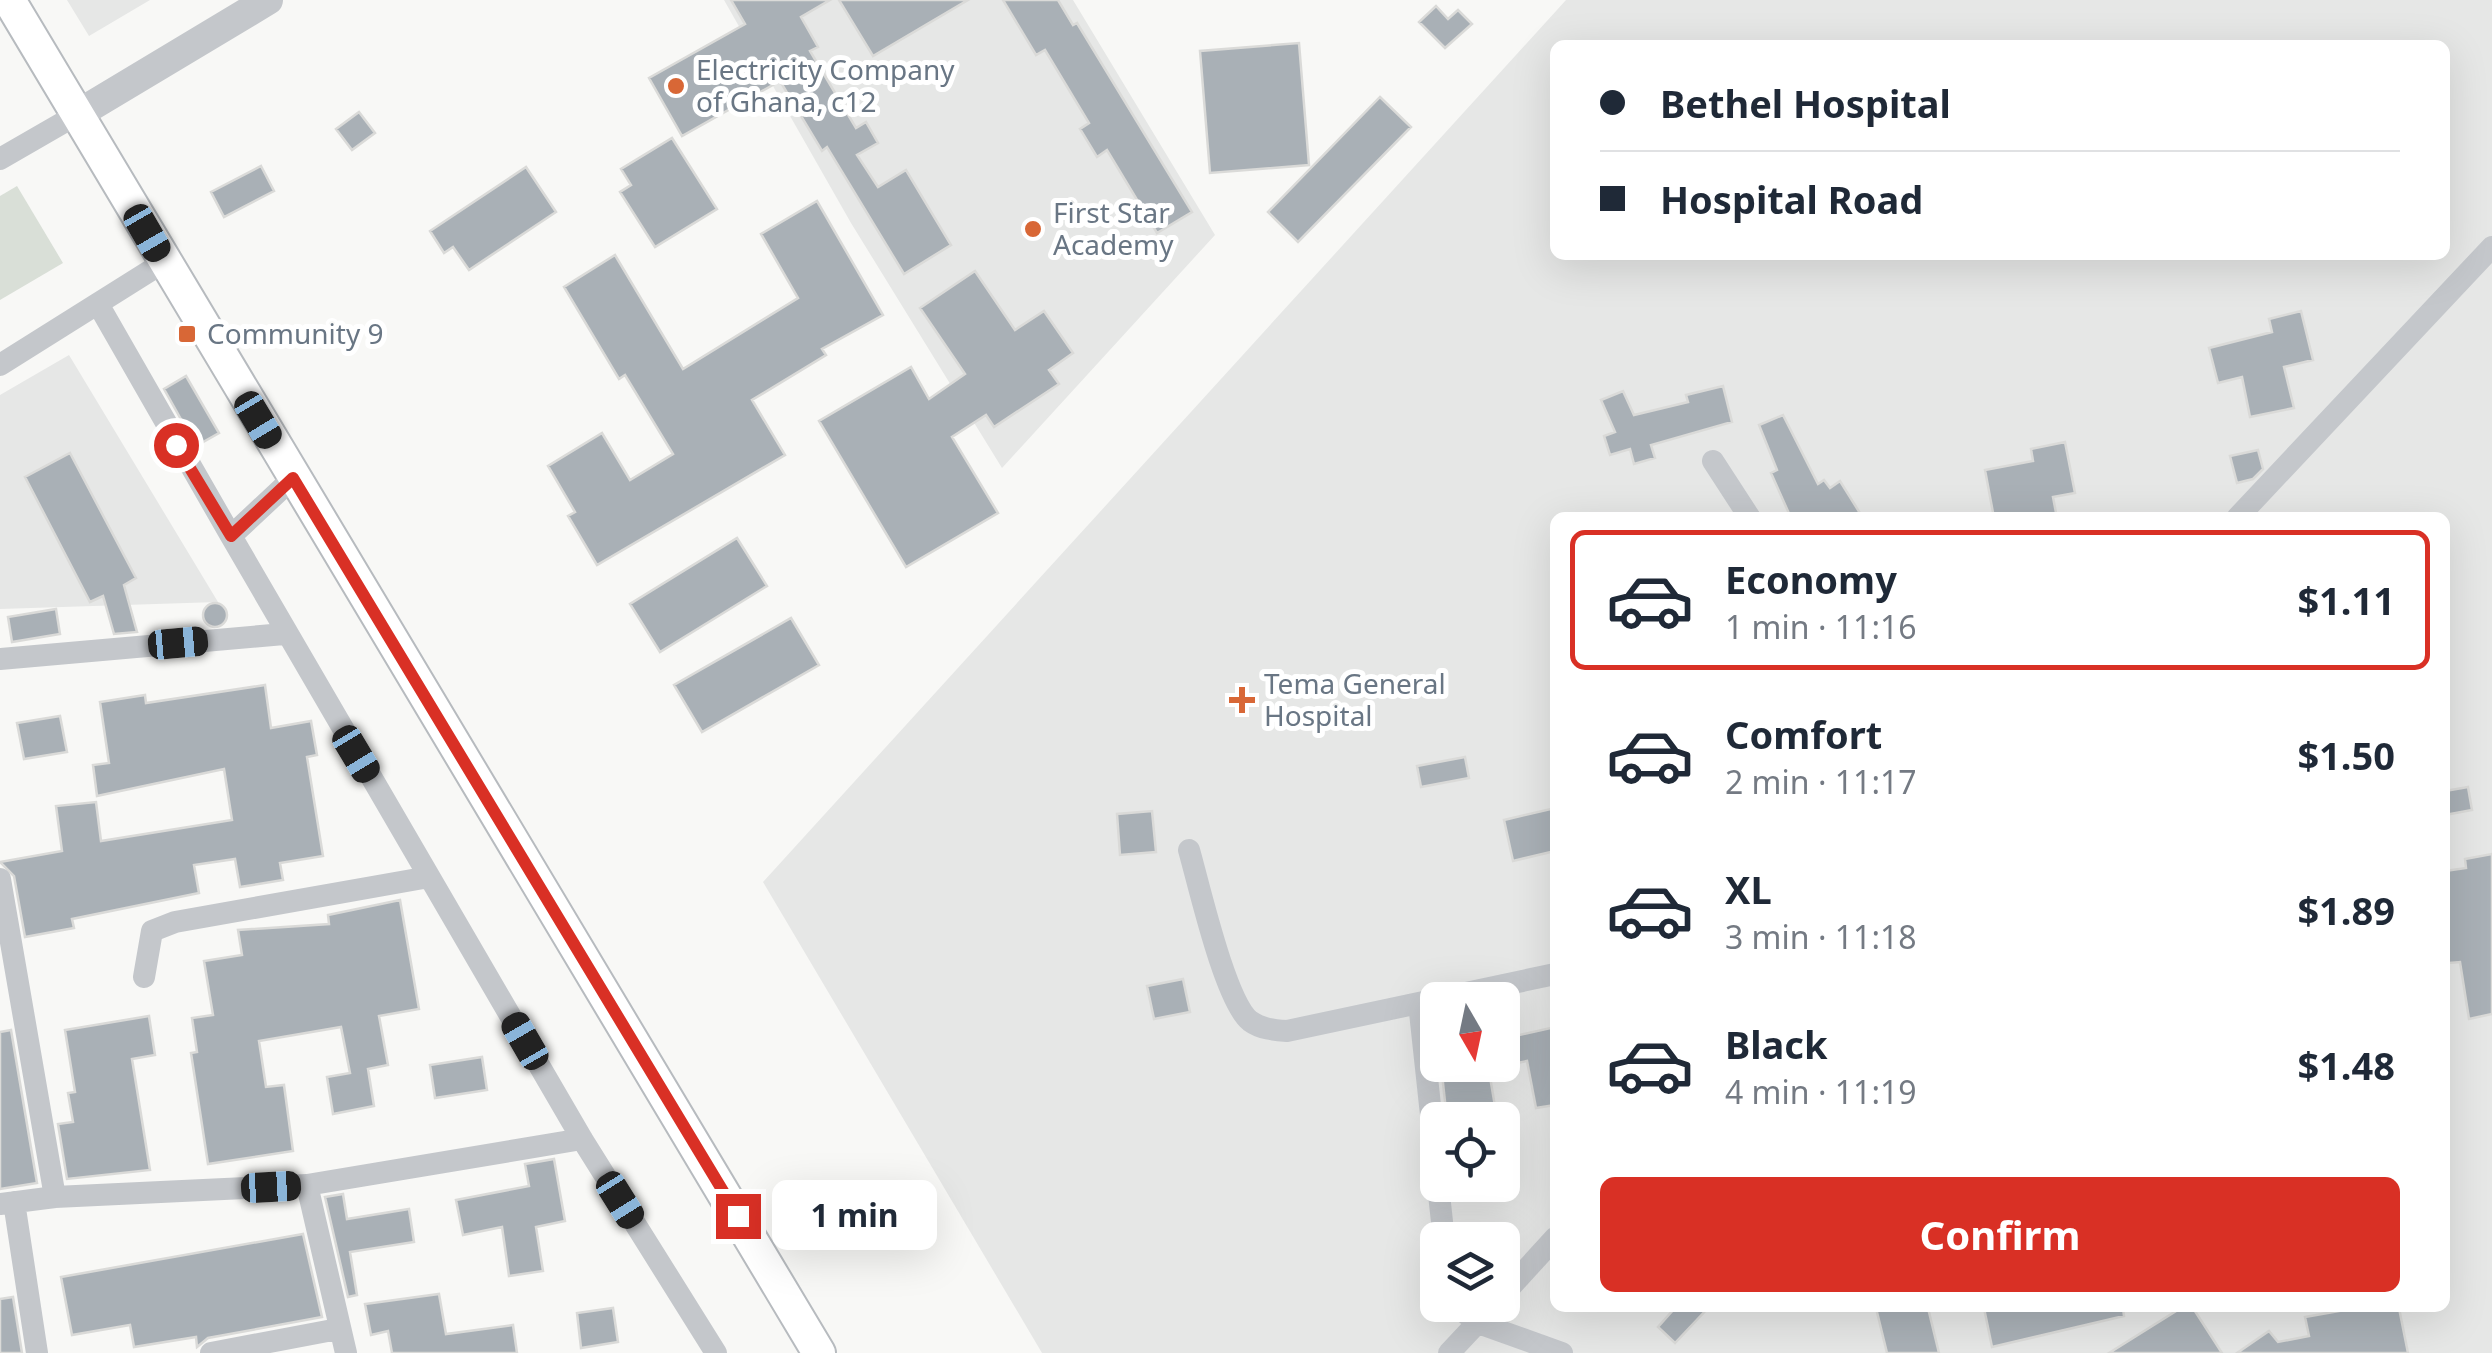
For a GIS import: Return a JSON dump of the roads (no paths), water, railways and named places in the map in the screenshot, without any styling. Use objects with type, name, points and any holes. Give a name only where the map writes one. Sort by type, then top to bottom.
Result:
[{"type":"main road","points":[[9,0],[820,1353]]},
{"type":"street","points":[[0,158],[268,0]]},
{"type":"street","points":[[2243,512],[2492,246]]},
{"type":"street","points":[[0,365],[164,262]]},
{"type":"street","points":[[98,304],[284,634],[582,1139],[716,1353]]},
{"type":"street","points":[[1713,461],[1746,512]]},
{"type":"street","points":[[231,536],[293,478]]},
{"type":"street","points":[[0,659],[284,634]]},
{"type":"street","points":[[1189,850],[1233,995],[1248,1020],[1265,1029],[1287,1031],[1550,975]]},
{"type":"street","points":[[144,977],[152,931],[175,922],[429,877]]},
{"type":"street","points":[[0,880],[11,1024],[55,1197]]},
{"type":"street","points":[[1418,1003],[1429,1102]]},
{"type":"street","points":[[38,1353],[7,1203],[55,1197],[307,1185],[582,1139]]},
{"type":"street","points":[[307,1185],[346,1353]]},
{"type":"street","points":[[1520,1276],[1550,1243]]},
{"type":"street","points":[[1448,1353],[1478,1323],[1562,1353]]},
{"type":"street","points":[[211,1353],[338,1330]]},
{"type":"place","name":"Electricity Company of Ghana, c12","points":[[676,86]]},
{"type":"place","name":"First Star Academy","points":[[1033,229]]},
{"type":"place","name":"Community 9","points":[[187,334]]},
{"type":"place","name":"Tema General Hospital","points":[[1242,700]]}]
